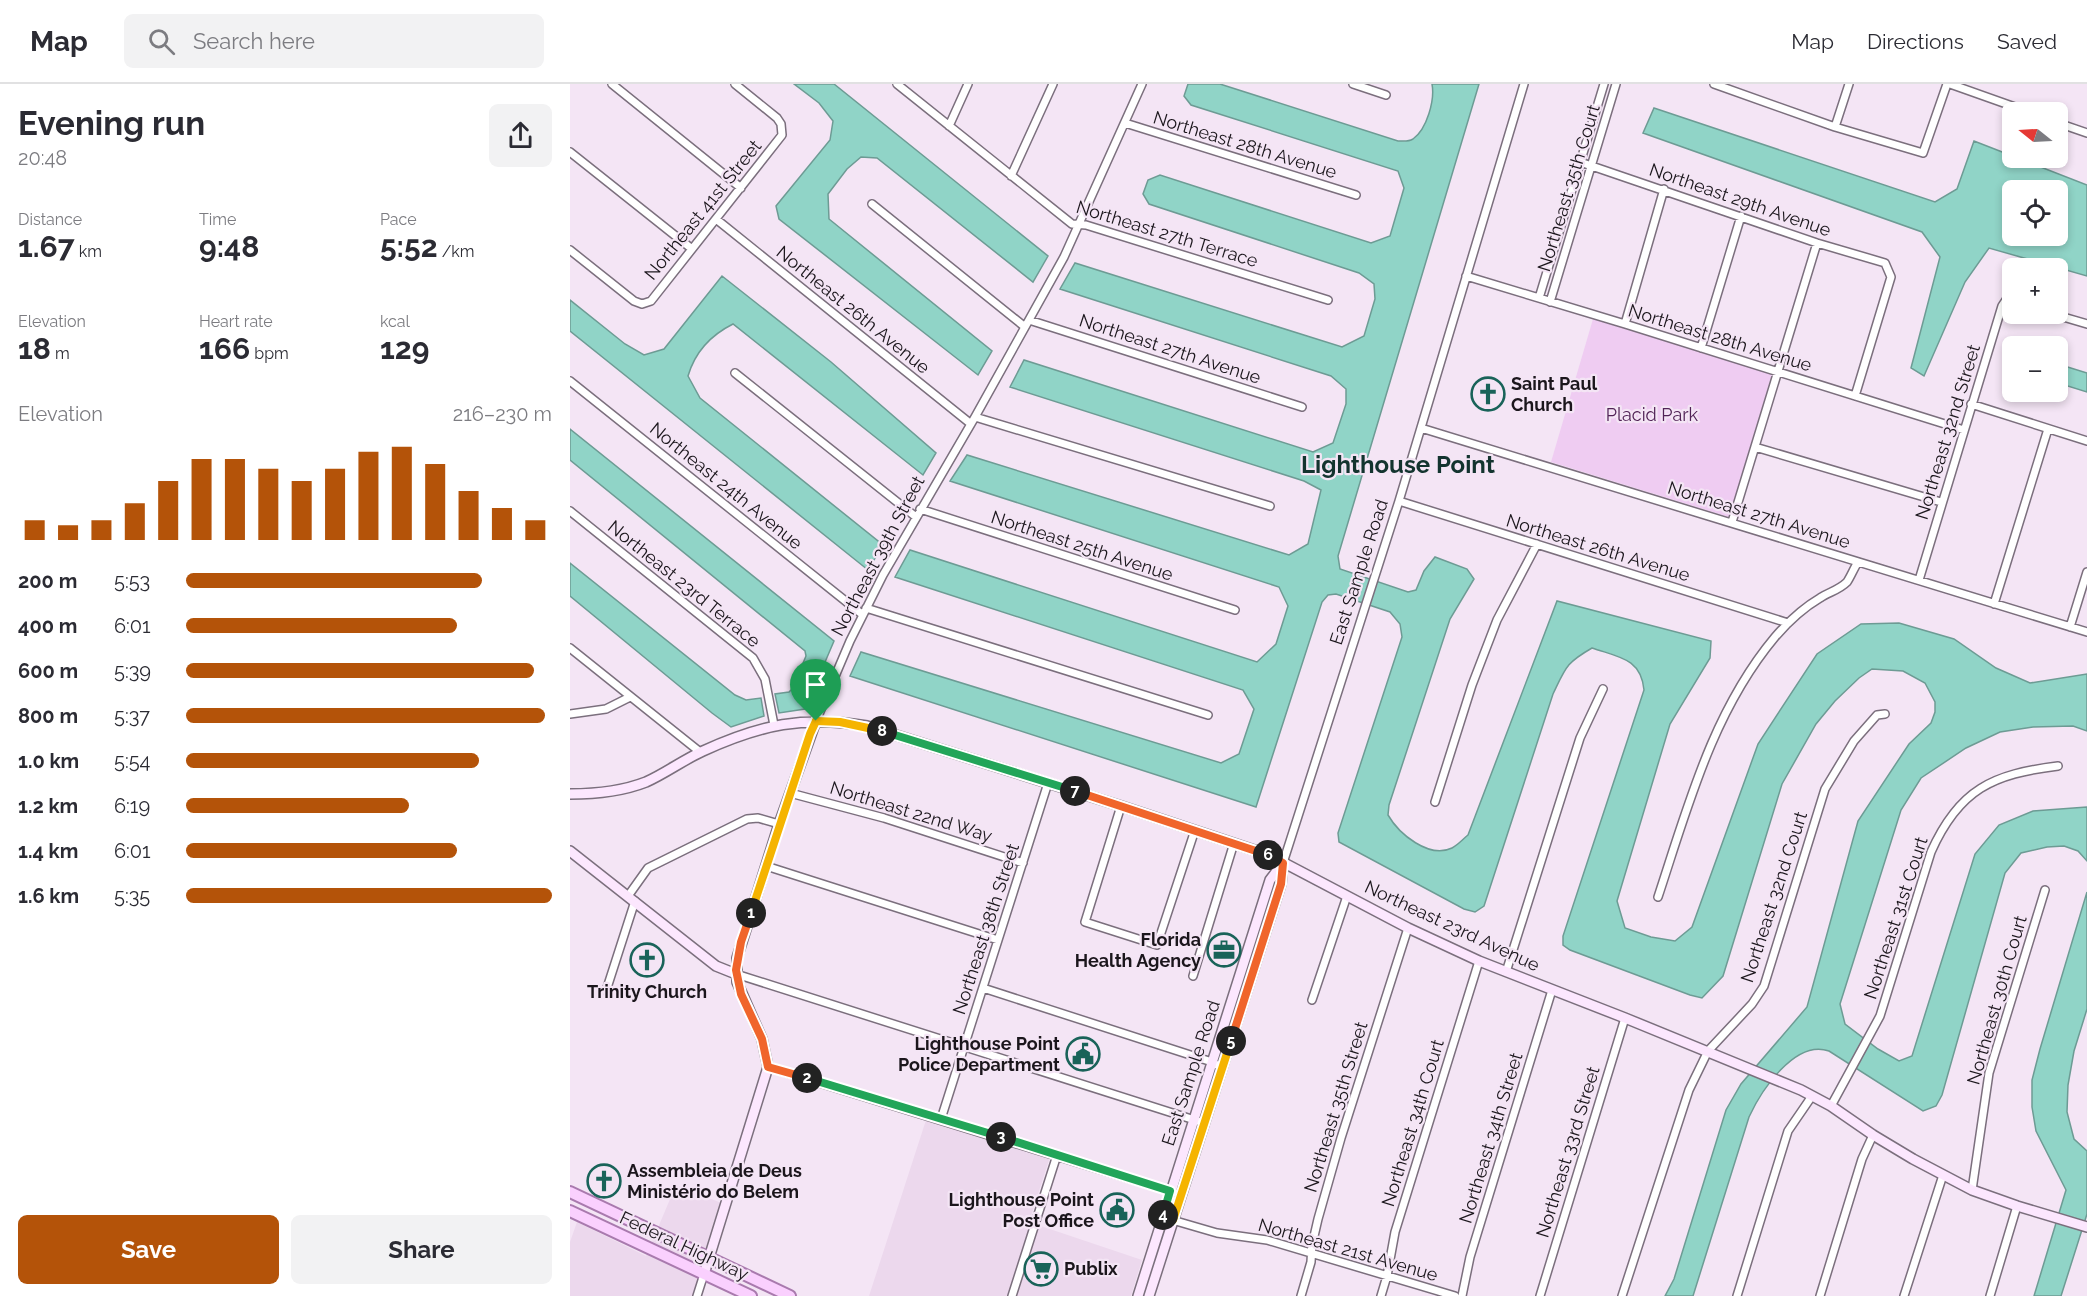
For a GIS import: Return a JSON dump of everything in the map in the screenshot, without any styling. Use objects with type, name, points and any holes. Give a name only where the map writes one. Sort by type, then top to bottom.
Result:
[{"type":"main road","name":"Federal Highway","points":[[570,1192],[790,1296]]},
{"type":"main road","name":"Federal Highway","points":[[570,1211],[751,1296]]},
{"type":"street","points":[[612,84],[741,188]]},
{"type":"street","name":"Northeast 41st Street","points":[[570,250],[634,301],[642,304],[655,296],[779,141],[783,130],[777,118],[735,84]]},
{"type":"street","name":"Northeast 27th Terrace","points":[[897,84],[1072,224],[1086,225],[1328,300]]},
{"type":"street","points":[[949,126],[968,84]]},
{"type":"street","points":[[1011,176],[1053,84]]},
{"type":"street","name":"Northeast 39th Street","points":[[704,1274],[768,1067],[762,1039],[741,994],[736,974],[737,958],[779,824],[816,721],[850,641],[883,575],[1064,257],[1142,84]]},
{"type":"street","points":[[1353,84],[1386,95]]},
{"type":"street","name":"East Sample Road","points":[[1149,1296],[1281,884],[1283,863],[1399,501],[1524,84]]},
{"type":"street","name":"Northeast 35th Court","points":[[1539,298],[1604,84]]},
{"type":"street","name":"Northeast 35th Court","points":[[1550,302],[1616,84]]},
{"type":"street","points":[[1714,84],[1835,126],[1923,153],[1949,84],[2002,103]]},
{"type":"street","points":[[1835,126],[1849,84]]},
{"type":"street","name":"Northeast 28th Avenue","points":[[1125,123],[1356,195]]},
{"type":"street","points":[[2068,126],[2087,133]]},
{"type":"street","points":[[570,152],[692,249]]},
{"type":"street","name":"Northeast 29th Avenue","points":[[1580,162],[1817,243],[1885,263],[1891,276],[1855,396]]},
{"type":"street","points":[[1625,324],[1664,189]]},
{"type":"street","name":"Northeast 27th Avenue","points":[[872,204],[1027,323],[1302,407]]},
{"type":"street","points":[[1701,348],[1741,216]]},
{"type":"street","name":"Northeast 26th Avenue","points":[[716,219],[973,420],[1270,506]]},
{"type":"street","points":[[1732,522],[1817,243]]},
{"type":"street","name":"Northeast 28th Avenue","points":[[1467,276],[1964,430]]},
{"type":"street","name":"Northeast 32nd Street","points":[[1919,580],[2002,306]]},
{"type":"street","points":[[2068,318],[2087,324]]},
{"type":"street","points":[[735,373],[916,517]]},
{"type":"street","name":"Northeast 24th Avenue","points":[[570,381],[864,611],[1208,715]]},
{"type":"street","points":[[1971,404],[2087,441]]},
{"type":"street","name":"Northeast 27th Avenue","points":[[1421,428],[2087,632]]},
{"type":"street","points":[[1994,604],[2048,429]]},
{"type":"street","points":[[1755,447],[1941,502]]},
{"type":"street","name":"Northeast 26th Avenue","points":[[1399,501],[1788,623]]},
{"type":"street","name":"Northeast 25th Avenue","points":[[920,509],[1235,610]]},
{"type":"street","name":"Northeast 23rd Terrace","points":[[570,511],[753,658],[762,671],[769,692],[774,721]]},
{"type":"street","points":[[1435,802],[1472,685],[1497,620],[1537,544]]},
{"type":"street","points":[[1658,897],[1698,776],[1723,718],[1751,669],[1788,623],[1803,609],[1838,589],[1847,581],[1858,562]]},
{"type":"street","points":[[2070,627],[2087,572]]},
{"type":"street","points":[[570,648],[700,752]]},
{"type":"street","points":[[1506,972],[1580,738],[1603,689]]},
{"type":"street","points":[[570,714],[606,709],[630,697]]},
{"type":"street","name":"Northeast 32nd Court","points":[[1622,1296],[1683,1107],[1708,1051],[1752,1004],[1764,986],[1825,789],[1854,741],[1878,715],[1885,714]]},
{"type":"street","points":[[570,794],[624,789],[647,781],[700,752],[774,721],[816,721]]},
{"type":"street","name":"Northeast 23rd Avenue","points":[[816,721],[867,726],[1269,855],[1408,928],[1479,961],[1775,1078],[1832,1106],[1872,1135],[1972,1190],[2087,1227]]},
{"type":"street","name":"Northeast 31st Court","points":[[1832,1106],[1869,1038],[1888,994],[1931,852],[1942,827],[1972,794],[1990,783],[2020,771],[2058,766]]},
{"type":"street","name":"Northeast 38th Street","points":[[941,1119],[1048,783]]},
{"type":"street","name":"Northeast 22nd Way","points":[[790,793],[863,812],[1023,862]]},
{"type":"street","points":[[1121,806],[1085,922],[1157,945],[1195,830]]},
{"type":"street","points":[[606,991],[632,898],[648,868],[747,819],[758,818],[779,824]]},
{"type":"street","points":[[1193,976],[1234,843]]},
{"type":"street","points":[[570,851],[716,966],[1204,1123]]},
{"type":"street","name":"East Sample Road","points":[[1138,1296],[1270,880],[1283,863]]},
{"type":"street","points":[[766,866],[998,940]]},
{"type":"street","name":"Northeast 30th Court","points":[[1972,1190],[1989,1073],[2045,890]]},
{"type":"street","points":[[1312,1000],[1347,896]]},
{"type":"street","points":[[1255,928],[1266,931]]},
{"type":"street","name":"Northeast 35th Street","points":[[1301,1296],[1313,1254],[1312,1245],[1318,1218],[1408,928]]},
{"type":"street","name":"Northeast 34th Court","points":[[1382,1296],[1388,1276],[1395,1232],[1479,961]]},
{"type":"street","points":[[983,987],[1212,1062],[1222,1068]]},
{"type":"street","name":"Northeast 34th Street","points":[[1462,1296],[1470,1257],[1552,990]]},
{"type":"street","name":"Northeast 33rd Street","points":[[1540,1296],[1625,1017]]},
{"type":"street","points":[[768,1067],[1181,1194]]},
{"type":"street","points":[[1737,1296],[1788,1131],[1812,1096]]},
{"type":"street","points":[[1820,1296],[1862,1159],[1872,1135]]},
{"type":"street","points":[[1012,1296],[1057,1155]]},
{"type":"street","points":[[1904,1296],[1943,1175]]},
{"type":"street","points":[[1990,1296],[2017,1206]]},
{"type":"street","name":"Northeast 21st Avenue","points":[[1162,1217],[1217,1233],[1256,1237],[1455,1296]]},
{"type":"street","points":[[1149,1258],[1154,1261],[1157,1269]]},
{"type":"street","points":[[697,1296],[704,1274]]},
{"type":"shaded area","points":[[794,84],[834,84],[1048,256],[1033,282],[877,158],[861,157],[847,169],[828,194],[829,219],[992,351],[978,375],[779,219],[776,206],[830,140],[833,121],[819,103]]},
{"type":"shaded area","points":[[1188,84],[1220,84],[1398,141],[1409,141],[1418,134],[1426,121],[1431,106],[1432,84],[1479,84],[1338,556],[1340,569],[1408,592],[1416,590],[1424,571],[1435,557],[1467,569],[1474,579],[1450,619],[1389,805],[1388,815],[1399,830],[1416,843],[1443,851],[1454,847],[1468,835],[1557,601],[1711,641],[1710,658],[1670,724],[1617,901],[1625,928],[1651,937],[1675,941],[1692,927],[1758,744],[1817,654],[1861,624],[1899,623],[1954,639],[1996,668],[2030,683],[2087,674],[2087,731],[2073,726],[2033,727],[2000,732],[1966,748],[1921,778],[1901,810],[1840,1004],[1845,1024],[1878,1049],[1899,1061],[1912,1056],[1975,854],[1999,825],[2033,811],[2087,807],[2087,861],[2078,851],[2064,846],[2047,847],[2021,853],[2005,873],[1942,1095],[1936,1106],[1923,1111],[1829,1051],[1816,1049],[1792,1060],[1771,1082],[1749,1117],[1693,1296],[1665,1296],[1674,1279],[1726,1110],[1741,1084],[1807,1007],[1858,821],[1909,744],[1931,723],[1935,712],[1935,702],[1925,683],[1903,671],[1872,669],[1835,701],[1816,724],[1782,784],[1723,976],[1702,998],[1570,950],[1563,945],[1563,936],[1644,690],[1638,671],[1627,660],[1592,648],[1572,662],[1564,672],[1553,694],[1484,906],[1475,912],[1464,909],[1339,842],[1338,833],[1402,637],[1400,624],[1390,612],[1336,594],[1328,595],[1322,602],[1256,807],[850,676],[861,652],[1221,763],[1239,754],[1254,709],[1243,690],[895,577],[910,550],[1257,662],[1276,644],[1288,606],[1279,587],[950,481],[967,455],[1289,555],[1308,544],[1321,490],[1304,481],[1010,387],[1024,360],[1313,452],[1333,443],[1346,404],[1346,389],[1331,376],[1060,289],[1075,263],[1342,347],[1364,336],[1375,299],[1374,284],[1359,273],[1149,204],[1143,194],[1148,180],[1160,175],[1371,243],[1390,236],[1404,188],[1398,171],[1191,105],[1184,96]]},
{"type":"shaded area","points":[[1654,108],[1935,202],[1957,189],[1974,141],[2002,152],[2002,168],[2043,168],[2087,185],[2087,276],[2068,271],[2068,258],[2024,258],[1989,248],[1965,282],[1924,376],[1911,368],[1940,257],[1922,232],[1643,133]]},
{"type":"shaded area","points":[[722,276],[831,362],[936,453],[923,475],[733,324],[711,339],[695,359],[688,376],[700,398],[883,545],[868,570],[570,331],[570,300],[625,344],[644,355],[664,349]]},
{"type":"shaded area","points":[[2068,367],[2087,373],[2087,392],[2068,386]]},
{"type":"shaded area","points":[[570,429],[834,641],[805,709],[779,713],[775,694],[789,692],[792,689],[806,656],[805,651],[570,460]]},
{"type":"shaded area","points":[[570,563],[735,695],[746,700],[761,698],[764,716],[731,727],[712,713],[570,596]]},
{"type":"shaded area","points":[[2087,892],[2087,1009],[2074,1051],[2068,1085],[2067,1112],[2074,1139],[2087,1151],[2087,1214],[2061,1296],[2034,1296],[2066,1190],[2036,1131],[2032,1107],[2032,1080]]},
{"type":"shaded area","points":[[927,1117],[1050,1157],[1029,1222],[1142,1260],[1131,1296],[869,1296]]},
{"type":"shaded area","points":[[676,1185],[724,1204],[692,1296],[570,1296],[570,1242],[577,1222],[646,1256]]},
{"type":"green space","name":"Placid Park","points":[[1593,319],[1772,374],[1729,517],[1551,462]]},
{"type":"place","name":"Saint Paul Church","points":[[1488,394]]},
{"type":"place","name":"Florida Health Agency","points":[[1224,950]]},
{"type":"place","name":"Trinity Church","points":[[647,960]]},
{"type":"place","name":"Lighthouse Point Police Department","points":[[1083,1054]]},
{"type":"place","name":"Assembleia de Deus Ministério do Belem","points":[[604,1181]]},
{"type":"place","name":"Lighthouse Point Post Office","points":[[1117,1210]]},
{"type":"place","name":"Publix","points":[[1041,1269]]},
{"type":"district","name":"Lighthouse Point","points":[[1398,465]]},
{"type":"route","points":[[816,721],[867,726],[1195,830],[1269,855],[1283,863],[1281,884],[1173,1220],[1162,1217],[1170,1191],[768,1067],[758,1028],[737,982],[737,958],[779,824],[816,721]]}]
